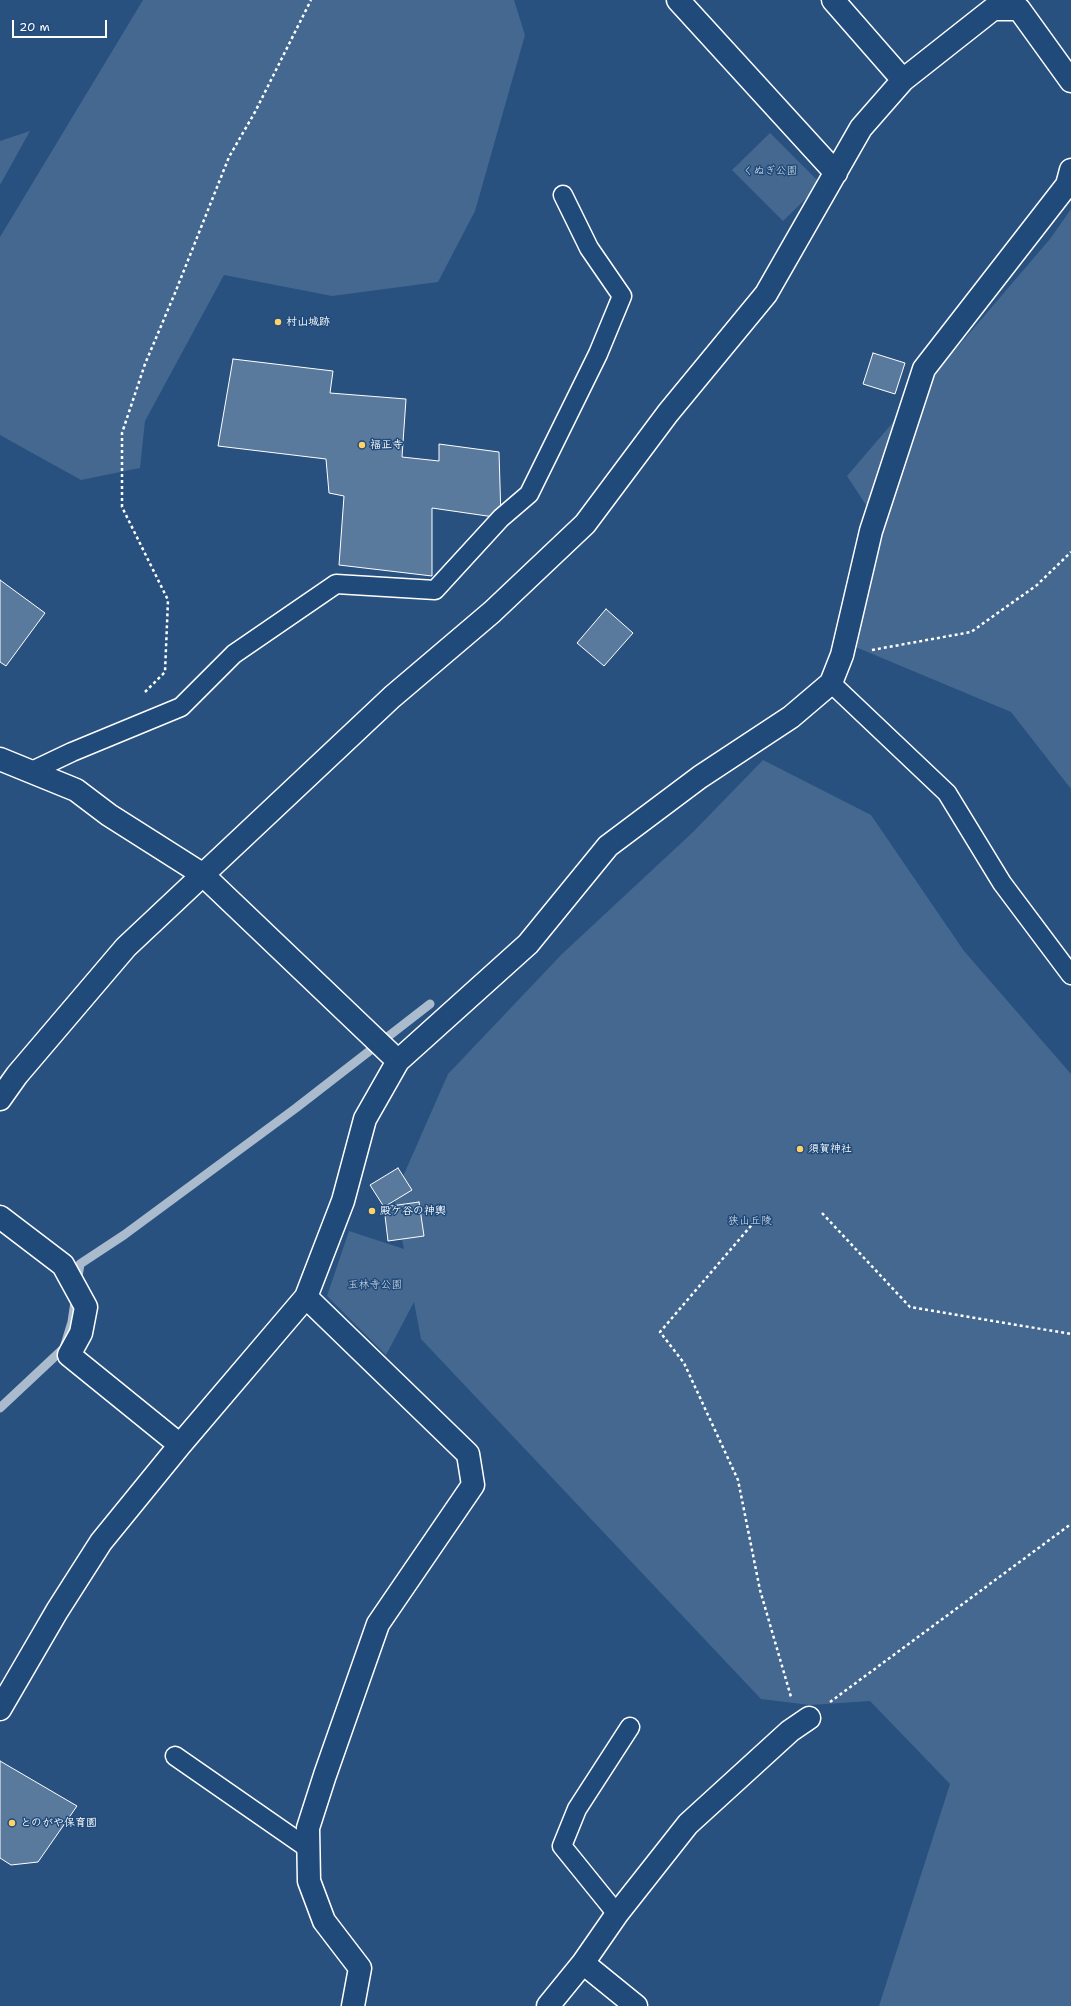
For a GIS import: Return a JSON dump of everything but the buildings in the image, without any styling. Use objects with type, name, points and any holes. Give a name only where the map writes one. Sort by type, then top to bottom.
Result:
[{"type":"street","points":[[678,0],[836,173]]},
{"type":"street","points":[[833,0],[903,80]]},
{"type":"street","points":[[0,1099],[17,1075],[126,947],[392,697],[492,612],[584,524],[668,413],[766,294],[861,128],[903,80],[993,9],[1018,9],[1071,81]]},
{"type":"street","points":[[0,1709],[56,1611],[101,1542],[180,1445],[306,1297],[343,1201],[365,1119],[398,1061],[528,944],[608,846],[700,777],[791,717],[831,683],[842,655],[871,531],[924,369],[1067,185],[1071,170]]},
{"type":"street","points":[[0,759],[76,790],[109,815],[202,874],[398,1061]]},
{"type":"street","points":[[0,1217],[63,1265],[86,1307],[81,1333],[68,1355],[180,1445]]},
{"type":"street","points":[[306,1297],[468,1454],[473,1485],[378,1624],[308,1828],[309,1881],[324,1921],[360,1968],[353,2006]]},
{"type":"street","points":[[548,2006],[583,1963],[617,1914],[688,1824],[790,1731],[804,1721]]},
{"type":"street","points":[[583,1963],[636,2006]]},
{"type":"lane","points":[[32,771],[72,752],[181,707],[234,654],[336,584],[435,590],[501,518],[529,494],[598,354],[622,296],[589,248],[564,195]]},
{"type":"lane","points":[[831,683],[947,793],[1002,883],[1071,975]]},
{"type":"lane","points":[[617,1914],[562,1846],[577,1809],[630,1727]]},
{"type":"lane","points":[[175,1756],[308,1849]]},
{"type":"path","points":[[145,693],[165,672],[168,600],[122,507],[122,433],[145,364],[229,157],[255,112],[311,0]]},
{"type":"path","points":[[842,655],[971,632],[1037,585],[1071,552]]},
{"type":"path","points":[[822,1213],[910,1307],[1071,1334]]},
{"type":"path","points":[[755,1221],[660,1332],[684,1363],[738,1480],[760,1590],[804,1721],[1071,1524]]},
{"type":"green space","points":[[143,0],[514,0],[525,35],[475,211],[438,282],[332,296],[224,275],[145,421],[140,468],[81,480],[0,435],[0,237]]},
{"type":"green space","points":[[30,131],[0,185],[0,141]]},
{"type":"green space","name":"くぬぎ公園","points":[[770,133],[821,184],[783,221],[732,170]]},
{"type":"green space","points":[[1071,209],[1071,789],[1011,712],[846,643],[883,531],[847,476],[1050,239]]},
{"type":"green space","name":"狭山丘陵","points":[[763,760],[871,815],[964,951],[1071,1074],[1071,2006],[879,2006],[950,1784],[870,1701],[810,1705],[761,1699],[421,1339],[414,1302],[386,1355],[327,1296],[349,1231],[404,1249],[394,1197],[448,1074],[562,954],[692,833]]},
{"type":"waterway","points":[[77,1283],[80,1264],[124,1235],[296,1108],[430,1004]]},
{"type":"waterway","points":[[0,1408],[64,1348],[72,1322],[76,1295]]},
{"type":"place","name":"村山城跡","points":[[278,322]]},
{"type":"place","name":"福正寺","points":[[362,445]]},
{"type":"place","name":"須賀神社","points":[[800,1149]]},
{"type":"place","name":"殿ケ谷の神輿","points":[[372,1211]]},
{"type":"place","name":"とのがや保育園","points":[[12,1823]]},
{"type":"park label","name":"玉林寺公園","points":[[375,1285]]}]
